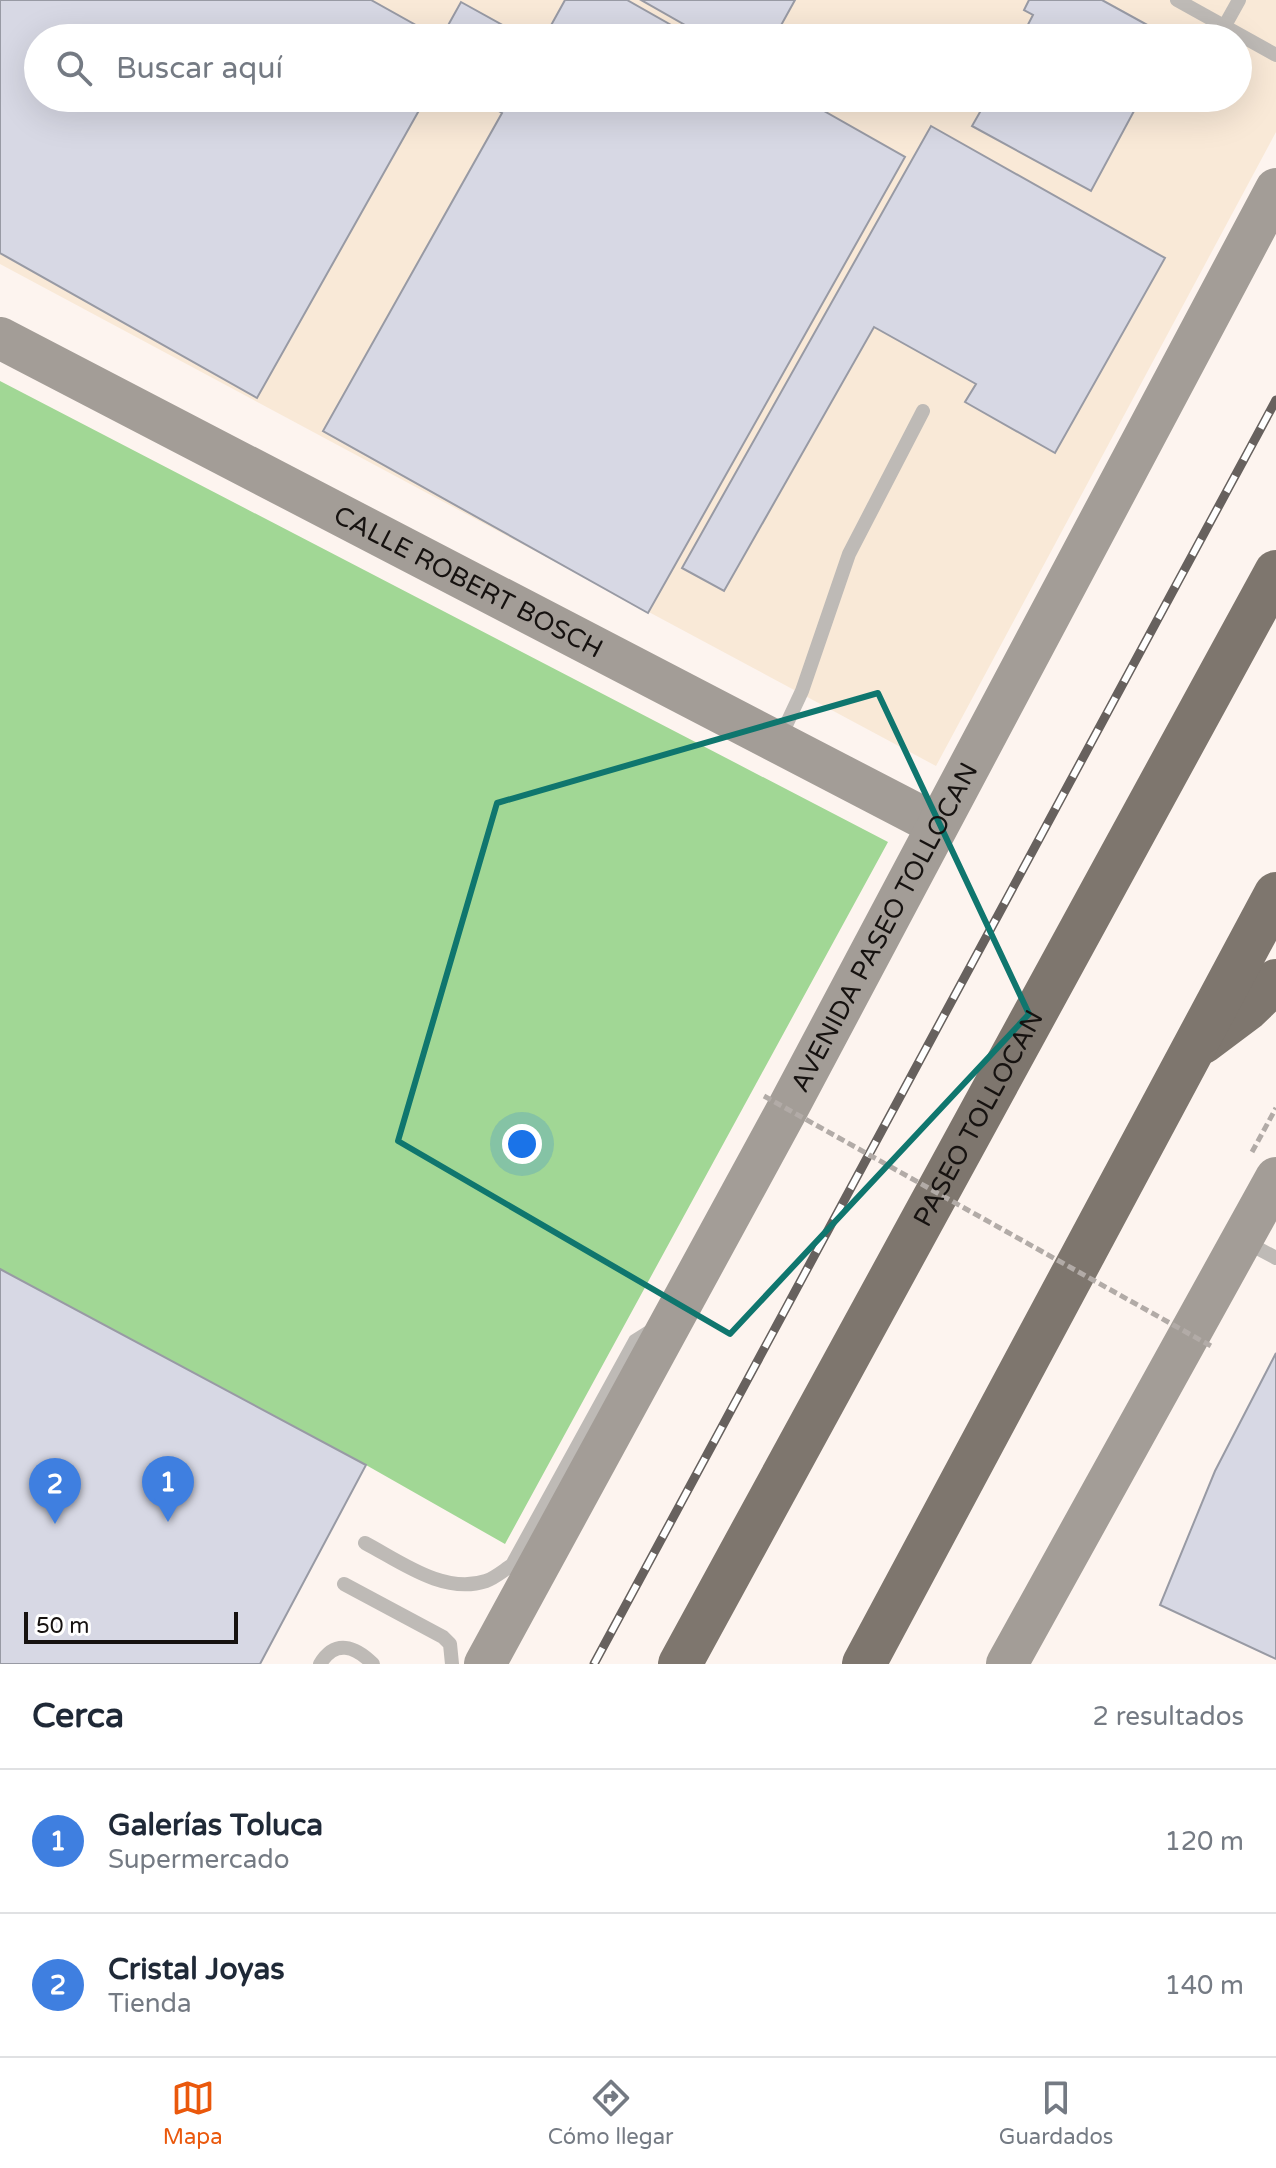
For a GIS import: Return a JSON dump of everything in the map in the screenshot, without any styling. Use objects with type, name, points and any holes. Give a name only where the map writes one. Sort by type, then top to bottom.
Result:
[{"type":"highway","name":"PASEO TOLLOCAN","points":[[680,1664],[1272,572]]},
{"type":"highway","points":[[864,1664],[1276,894]]},
{"type":"highway","points":[[1192,1051],[1247,1009],[1276,981]]},
{"type":"main road","name":"AVENIDA PASEO TOLLOCAN","points":[[485,1664],[677,1313],[1276,189]]},
{"type":"main road","name":"CALLE ROBERT BOSCH","points":[[0,338],[937,825]]},
{"type":"main road","points":[[1007,1664],[1199,1313],[1259,1249],[1274,1187]]},
{"type":"lane","points":[[1177,0],[1219,24]]},
{"type":"lane","points":[[1226,24],[1239,0]]},
{"type":"lane","points":[[1252,45],[1275,59]]},
{"type":"lane","points":[[778,742],[802,691],[849,554],[923,411]]},
{"type":"lane","points":[[365,1543],[439,1581],[465,1586],[489,1581],[512,1565],[635,1341],[677,1313]]},
{"type":"lane","points":[[344,1584],[443,1637],[450,1644],[452,1664]]},
{"type":"lane","points":[[320,1664],[329,1651],[341,1647],[361,1654],[373,1664]]},
{"type":"path","points":[[764,1096],[1211,1346]]},
{"type":"highlighted area","points":[[878,693],[1029,1014],[730,1334],[398,1141],[497,803]]},
{"type":"shaded area","points":[[0,0],[1276,0],[1276,132],[936,766],[0,264]]},
{"type":"green space","points":[[0,381],[888,842],[505,1544],[366,1465],[0,1269]]},
{"type":"building","points":[[0,0],[371,0],[414,24],[24,24],[24,112],[418,112],[257,398],[0,253]]},
{"type":"building","points":[[565,0],[627,0],[669,24],[552,24]]},
{"type":"building","points":[[641,0],[795,0],[782,24],[683,24]]},
{"type":"building","points":[[1029,0],[1102,0],[1146,24],[1028,24],[1033,15],[1024,10]]},
{"type":"building","points":[[461,2],[501,24],[449,24]]},
{"type":"building","points":[[826,112],[905,157],[648,613],[323,431],[502,113]]},
{"type":"building","points":[[980,112],[1133,112],[1091,191],[972,126]]},
{"type":"building","points":[[931,126],[1165,258],[1055,453],[965,402],[976,384],[874,327],[724,591],[682,568]]},
{"type":"building","points":[[0,1269],[366,1465],[260,1664],[0,1664]]},
{"type":"building","points":[[1276,1353],[1276,1659],[1160,1605],[1215,1471]]},
{"type":"railway","points":[[594,1664],[1276,400]]},
{"type":"place","name":"Galerías Toluca","points":[[168,1522]]},
{"type":"place","name":"Cristal Joyas","points":[[55,1524]]}]
